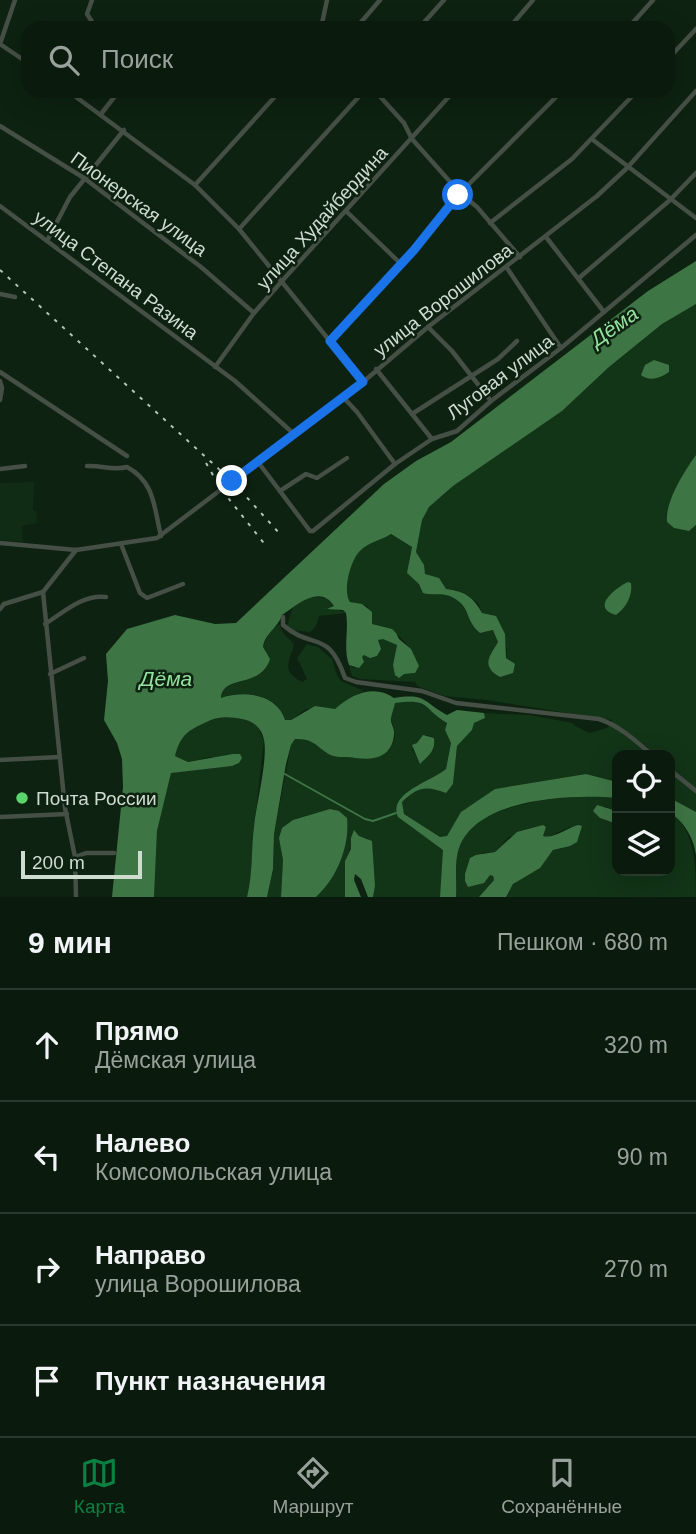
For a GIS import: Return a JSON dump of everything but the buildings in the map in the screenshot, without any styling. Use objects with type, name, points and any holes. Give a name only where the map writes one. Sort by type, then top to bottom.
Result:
[{"type":"street","points":[[15,0],[0,44],[21,59]]},
{"type":"street","points":[[92,0],[87,13],[92,21]]},
{"type":"street","points":[[322,21],[327,0]]},
{"type":"street","points":[[362,21],[380,0]]},
{"type":"street","points":[[425,21],[444,0]]},
{"type":"street","points":[[515,21],[533,0]]},
{"type":"street","points":[[636,21],[653,0]]},
{"type":"street","points":[[675,52],[696,29]]},
{"type":"street","name":"улица Ворошилова","points":[[159,537],[363,382],[428,327],[597,196],[627,168],[696,91]]},
{"type":"street","points":[[78,98],[195,185],[239,229],[363,382]]},
{"type":"street","points":[[102,114],[114,98]]},
{"type":"street","points":[[195,185],[273,98]]},
{"type":"street","points":[[239,229],[358,98]]},
{"type":"street","points":[[381,98],[404,123],[412,139],[520,257]]},
{"type":"street","name":"улица Худайбердина","points":[[215,367],[254,313],[448,98]]},
{"type":"street","points":[[330,341],[401,264],[460,193],[555,98]]},
{"type":"street","points":[[490,223],[572,159],[631,98]]},
{"type":"street","name":"Пионерская улица","points":[[0,126],[84,178],[201,267],[254,313]]},
{"type":"street","points":[[48,239],[70,197],[124,130]]},
{"type":"street","points":[[593,140],[696,218]]},
{"type":"street","points":[[579,278],[670,200],[696,173]]},
{"type":"street","name":"улица Степана Разина","points":[[0,206],[48,239],[235,381],[294,434]]},
{"type":"street","points":[[346,211],[401,264]]},
{"type":"street","name":"Луговая улица","points":[[280,491],[310,531],[313,531],[395,464],[432,439],[457,431],[696,235]]},
{"type":"street","points":[[546,237],[604,312]]},
{"type":"street","points":[[506,268],[561,348]]},
{"type":"street","points":[[0,294],[15,297]]},
{"type":"street","points":[[428,327],[452,351],[491,401]]},
{"type":"street","points":[[412,414],[499,359],[517,341]]},
{"type":"street","points":[[376,369],[432,439]]},
{"type":"street","points":[[0,372],[127,456]]},
{"type":"street","points":[[0,381],[0,400]]},
{"type":"street","points":[[343,397],[395,464]]},
{"type":"street","points":[[258,462],[280,491],[306,474],[317,478],[347,458]]},
{"type":"street","points":[[0,543],[76,550],[159,537],[150,489],[139,474],[127,467],[114,471],[99,465],[87,466]]},
{"type":"street","points":[[0,469],[25,466]]},
{"type":"street","points":[[121,544],[140,593],[147,598],[183,584]]},
{"type":"street","points":[[0,609],[4,604],[43,592],[76,550]]},
{"type":"street","points":[[43,592],[59,757],[75,857],[76,897]]},
{"type":"street","points":[[45,624],[84,599],[106,597]]},
{"type":"street","points":[[283,617],[282,625],[290,632],[321,642],[335,653],[345,678],[356,682],[422,691],[456,703],[599,719],[631,736],[646,750]]},
{"type":"street","points":[[50,674],[84,658]]},
{"type":"street","points":[[0,760],[59,757]]},
{"type":"street","points":[[675,774],[696,791]]},
{"type":"street","points":[[0,817],[66,814]]},
{"type":"street","points":[[75,857],[86,853],[114,853]]},
{"type":"shaded area","points":[[696,304],[696,455],[670,502],[667,522],[674,528],[689,531],[696,525],[696,812],[675,801],[675,750],[612,750],[612,781],[586,774],[495,789],[462,812],[447,836],[440,837],[404,814],[402,802],[423,789],[446,792],[453,784],[457,746],[472,730],[473,723],[485,718],[484,713],[530,715],[573,723],[589,733],[607,728],[612,720],[444,696],[417,686],[415,682],[360,679],[352,676],[349,665],[354,668],[362,657],[378,644],[378,639],[383,638],[397,645],[393,665],[404,674],[415,673],[411,654],[403,640],[391,631],[372,624],[367,606],[347,599],[347,580],[353,559],[363,547],[390,534],[412,547],[409,563],[415,579],[431,595],[451,596],[460,601],[468,612],[471,623],[480,633],[494,630],[498,642],[490,655],[512,661],[506,658],[507,650],[493,615],[482,613],[478,603],[456,590],[446,589],[424,574],[424,565],[416,552],[422,520],[429,507],[453,486],[562,411],[609,367],[662,324]]},
{"type":"shaded area","points":[[34,482],[33,511],[36,511],[37,523],[22,526],[23,542],[0,540],[0,483]]},
{"type":"shaded area","points":[[310,596],[326,598],[334,605],[332,608],[347,613],[319,616],[316,626],[310,632],[291,630],[287,626],[293,607]]},
{"type":"shaded area","points":[[279,624],[283,633],[294,644],[288,665],[295,678],[302,682],[307,679],[297,658],[307,644],[318,647],[332,659],[341,681],[364,691],[335,709],[306,709],[291,720],[284,720],[275,704],[258,696],[239,694],[221,698],[223,689],[264,671],[268,658],[263,647],[269,633]]},
{"type":"shaded area","points":[[416,702],[426,706],[447,723],[445,730],[451,743],[446,769],[405,794],[396,809],[398,817],[444,850],[440,897],[373,897],[373,849],[367,838],[351,838],[351,849],[345,861],[345,897],[316,897],[336,871],[344,850],[346,818],[281,851],[281,897],[267,897],[273,869],[274,834],[291,745],[295,739],[302,739],[312,742],[333,756],[363,759],[384,754],[393,744],[395,737],[391,718],[394,703]],"holes":[[[426,735],[434,738],[434,747],[429,755],[424,759],[416,755],[412,749]]]},
{"type":"shaded area","points":[[233,717],[250,721],[258,727],[264,741],[247,897],[154,897],[157,831],[171,772],[232,766],[211,757],[188,762],[175,756],[179,741],[196,725]]},
{"type":"shaded area","points":[[586,795],[612,798],[612,809],[603,806],[600,818],[612,822],[612,876],[675,876],[675,817],[685,829],[693,850],[696,897],[506,897],[514,884],[553,850],[561,848],[570,827],[548,837],[543,836],[546,827],[509,837],[495,852],[482,853],[494,880],[479,897],[456,897],[457,853],[468,833],[481,821],[497,813],[515,806]]},
{"type":"water","name":"Дёма","points":[[696,261],[696,304],[662,324],[609,367],[562,411],[453,486],[429,507],[422,520],[416,552],[424,565],[425,574],[439,578],[446,589],[468,596],[482,613],[496,616],[505,634],[506,658],[515,664],[513,673],[500,677],[490,669],[488,661],[498,642],[493,630],[480,633],[463,605],[452,597],[423,593],[419,584],[407,573],[412,547],[391,534],[368,545],[357,554],[349,575],[348,597],[350,602],[362,604],[372,612],[372,624],[392,629],[411,649],[419,666],[415,673],[404,674],[399,678],[395,675],[393,665],[397,645],[383,639],[378,640],[381,649],[377,656],[370,658],[364,655],[364,662],[359,668],[349,665],[346,653],[346,613],[343,610],[327,609],[334,606],[322,597],[315,597],[308,598],[282,615],[264,642],[263,647],[270,659],[265,668],[251,678],[228,686],[221,698],[240,694],[259,696],[275,704],[285,720],[291,720],[315,706],[335,709],[356,695],[371,691],[394,698],[418,697],[447,715],[457,710],[484,713],[485,718],[474,723],[472,730],[457,746],[453,784],[446,793],[423,789],[402,802],[404,814],[440,837],[447,836],[461,812],[495,789],[586,774],[612,781],[612,798],[577,797],[529,802],[485,818],[469,831],[459,848],[456,897],[440,897],[443,850],[398,817],[396,809],[405,794],[446,769],[451,743],[445,730],[447,723],[421,703],[395,703],[391,718],[393,741],[386,752],[376,758],[333,756],[312,742],[295,739],[286,764],[267,897],[247,897],[264,740],[259,729],[246,720],[219,718],[203,723],[187,733],[175,756],[188,762],[233,754],[240,754],[242,758],[232,766],[171,773],[157,831],[154,897],[112,897],[123,787],[122,759],[117,743],[104,720],[108,681],[106,654],[127,629],[175,615],[215,624],[236,623],[384,484],[416,461],[451,442],[648,291]]},
{"type":"water","points":[[654,360],[669,365],[669,372],[655,378],[641,375],[645,365]]},
{"type":"water","points":[[696,455],[696,525],[689,531],[674,528],[667,522],[667,514],[676,487]]},
{"type":"water","points":[[628,582],[631,583],[631,592],[626,605],[616,615],[609,612],[605,608],[607,598]]},
{"type":"water","points":[[423,735],[434,738],[434,746],[420,764],[412,745]]},
{"type":"water","points":[[675,801],[696,812],[696,855],[688,831],[675,817]]},
{"type":"water","points":[[597,805],[612,810],[612,822],[600,818],[593,811]]},
{"type":"water","points":[[330,809],[339,811],[347,818],[344,850],[336,871],[316,897],[281,897],[283,860],[279,838],[282,828],[293,820]]},
{"type":"water","points":[[543,825],[546,827],[543,836],[547,837],[578,825],[582,826],[577,842],[553,850],[540,868],[513,884],[506,897],[479,897],[494,880],[490,875],[484,883],[468,887],[465,874],[470,858],[495,852],[517,832]]},
{"type":"water","points":[[354,830],[359,836],[372,841],[375,886],[373,897],[368,897],[361,879],[355,874],[354,880],[361,897],[345,897],[345,861],[351,849]]},
{"type":"waterway","points":[[283,773],[365,819],[373,821],[396,813]]},
{"type":"railway","points":[[0,270],[232,481],[280,534]]},
{"type":"railway","points":[[206,463],[221,489],[267,547]]},
{"type":"place","name":"Почта России","points":[[22,798]]},
{"type":"route","points":[[232,481],[363,382],[330,341],[414,250],[458,195]]}]
